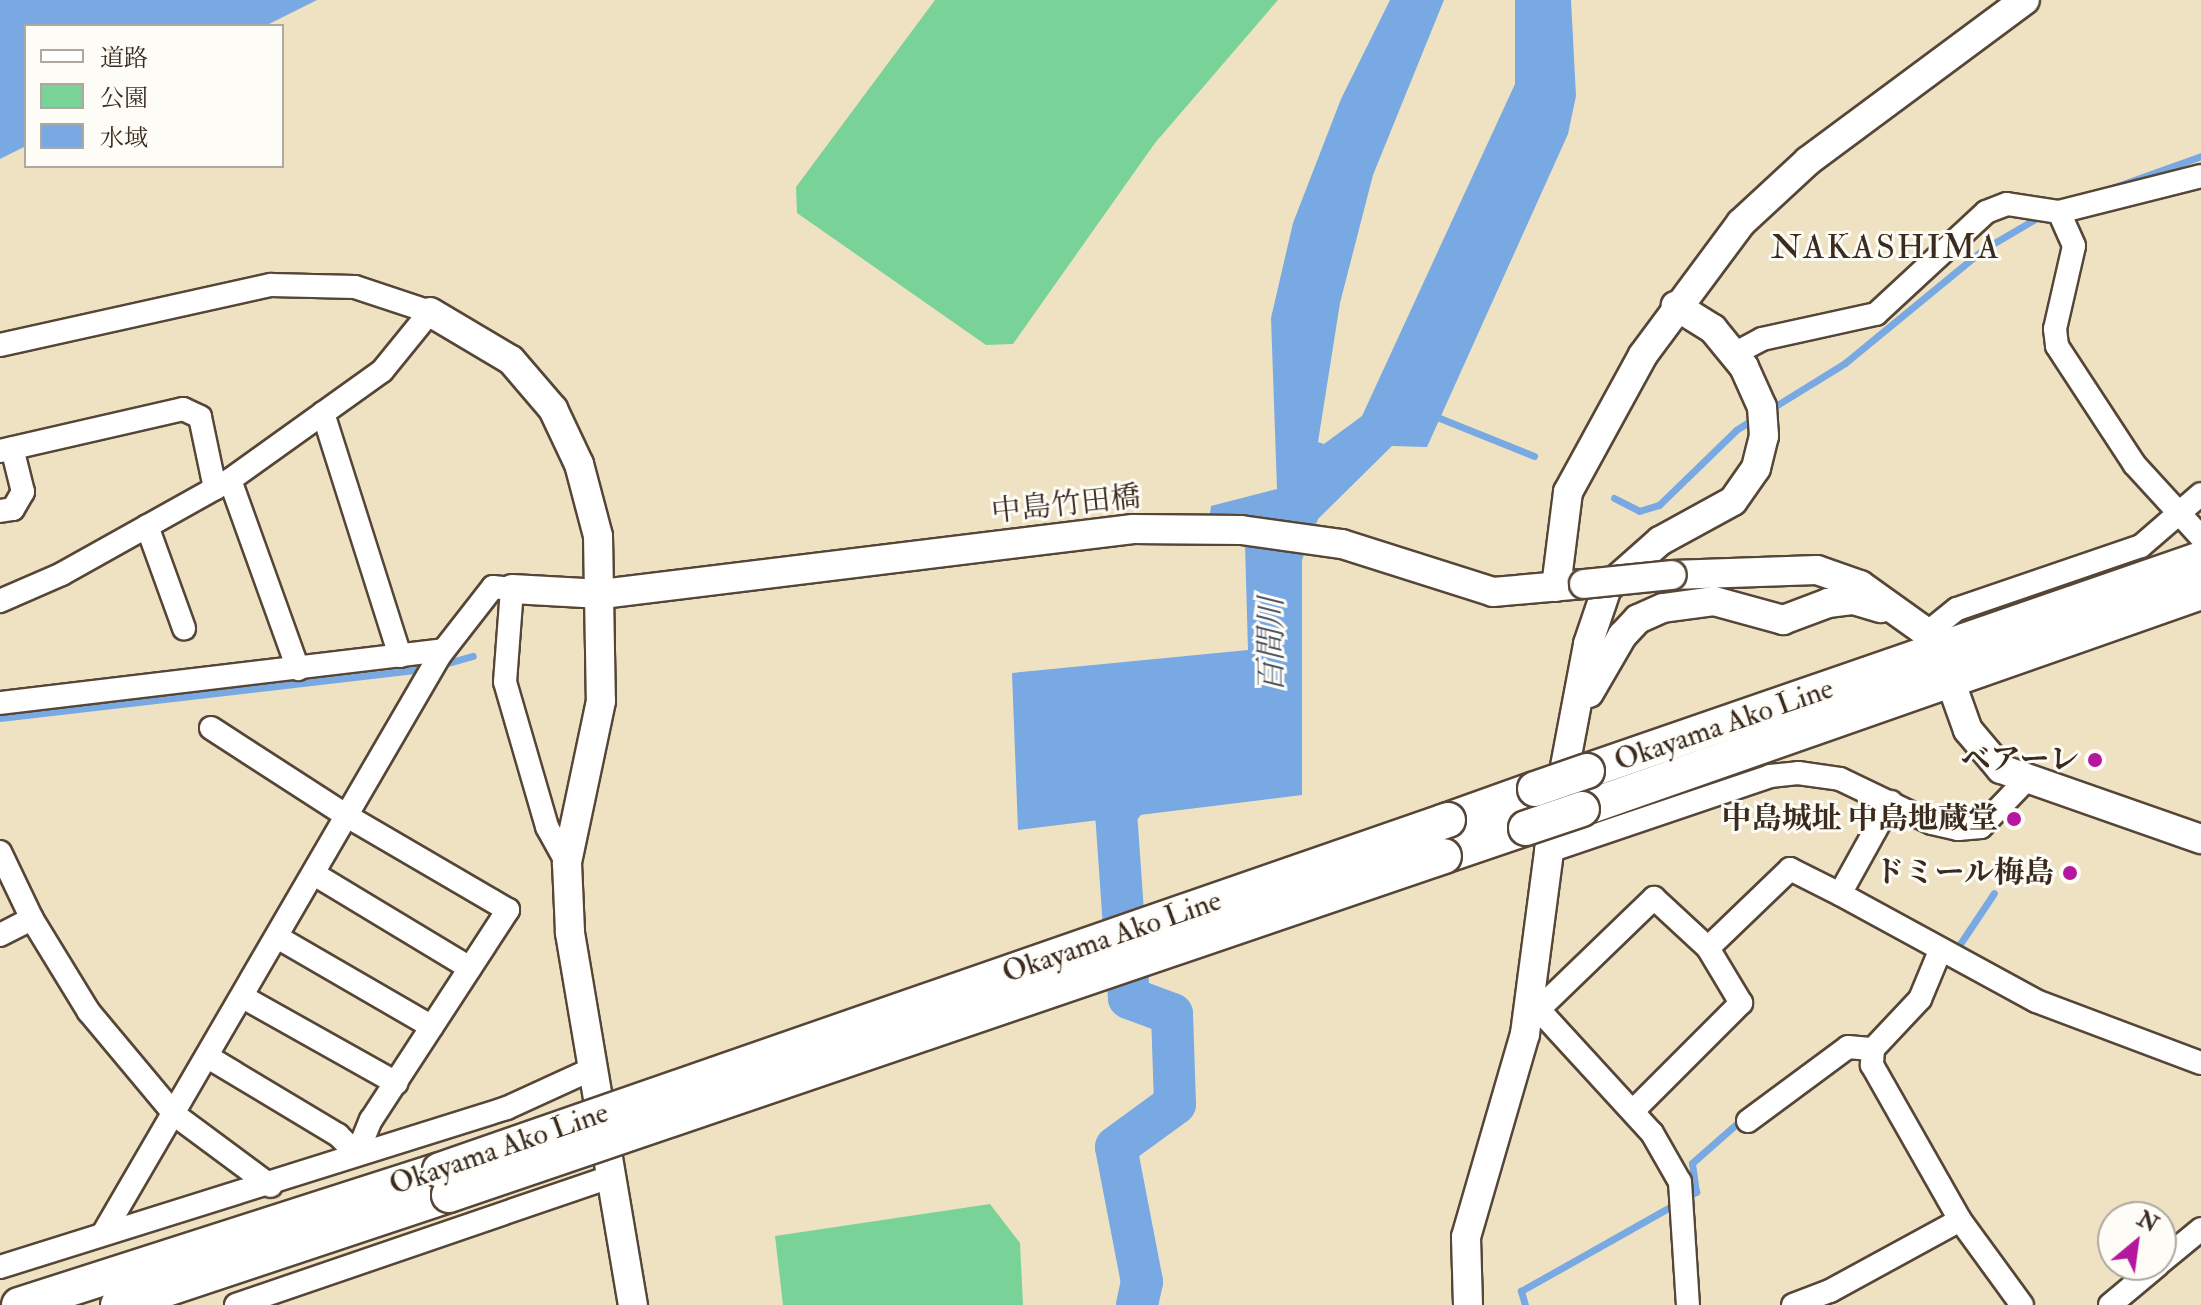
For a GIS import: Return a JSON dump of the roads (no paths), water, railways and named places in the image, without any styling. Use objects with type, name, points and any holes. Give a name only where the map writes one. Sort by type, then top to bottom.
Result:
[{"type":"main road","name":"Okayama Ako Line","points":[[118,1305],[444,1182],[1448,820],[1939,655],[2201,559]]},
{"type":"main road","name":"Okayama Ako Line","points":[[19,1305],[444,1182],[1444,856],[1537,839],[1582,809],[1939,655],[2201,592]]},
{"type":"street","points":[[2025,0],[1808,161],[1741,223],[1676,306],[1643,355],[1568,492],[1556,587],[1672,575],[1817,570],[1860,585],[1901,614],[1939,655],[1978,747],[2001,769],[2026,780],[2197,833]]},
{"type":"street","points":[[1739,360],[1762,339],[1876,314],[1986,212],[2007,204],[2059,212],[2201,176]]},
{"type":"street","points":[[2059,212],[2074,246],[2055,329],[2057,346],[2135,465],[2201,537]]},
{"type":"street","points":[[0,345],[271,285],[355,287],[430,312],[511,360],[553,409],[579,464],[598,536],[602,594],[601,701],[567,863],[570,933],[633,1305]]},
{"type":"street","points":[[1573,731],[1588,644],[1607,588],[1660,541],[1733,501],[1756,468],[1764,436],[1762,407],[1739,360],[1713,329],[1676,306]]},
{"type":"street","points":[[0,601],[222,484],[382,371],[430,312]]},
{"type":"street","points":[[0,511],[13,509],[23,492],[6,450],[183,409],[200,417],[222,484],[298,669]]},
{"type":"street","points":[[323,413],[400,656]]},
{"type":"street","points":[[1939,655],[1957,609],[2141,546],[2182,514],[2201,494]]},
{"type":"street","points":[[147,526],[184,628]]},
{"type":"street","name":"中島竹田橋","points":[[512,589],[602,594],[1148,529],[1241,530],[1342,544],[1493,592],[1556,587]]},
{"type":"street","points":[[104,1232],[175,1115],[428,675],[442,652],[493,587],[512,589],[505,682],[547,827],[567,863]]},
{"type":"street","points":[[1468,1305],[1466,1237],[1508,1103],[1534,1004],[1537,839],[1573,731],[1603,661],[1638,619],[1663,608],[1714,601],[1783,620],[1828,603],[1854,600],[1901,614]]},
{"type":"street","points":[[1,699],[442,652]]},
{"type":"street","points":[[211,728],[347,816],[508,910],[371,1120],[357,1154]]},
{"type":"street","points":[[1537,839],[1770,776],[1798,773],[1840,779],[1932,823],[1958,829],[1981,827],[2026,780]]},
{"type":"street","points":[[1840,894],[1891,802]]},
{"type":"street","points":[[0,852],[32,919],[89,1012],[175,1115],[271,1186]]},
{"type":"street","points":[[1708,948],[1790,869],[2036,1001],[2201,1063]]},
{"type":"street","points":[[314,874],[470,968]]},
{"type":"street","points":[[1534,1004],[1654,898],[1708,948],[1741,1003],[1633,1111]]},
{"type":"street","points":[[0,935],[32,919]]},
{"type":"street","points":[[277,937],[432,1027]]},
{"type":"street","points":[[1940,951],[1920,999],[1873,1049],[1872,1065],[1960,1220],[2022,1305]]},
{"type":"street","points":[[243,997],[396,1083]]},
{"type":"street","points":[[1534,1004],[1633,1111],[1680,1182],[1688,1305]]},
{"type":"street","points":[[1748,1121],[1848,1047],[1873,1049]]},
{"type":"street","points":[[208,1057],[338,1135],[357,1154]]},
{"type":"street","points":[[0,1267],[104,1232],[271,1186],[357,1154],[507,1108],[592,1069]]},
{"type":"street","points":[[236,1305],[610,1177]]},
{"type":"street","points":[[1793,1305],[1832,1298],[1960,1220]]},
{"type":"street","points":[[2177,1249],[2201,1229]]},
{"type":"street","points":[[2110,1305],[2139,1281]]},
{"type":"water","points":[[0,0],[317,0],[269,24],[24,24],[24,147],[0,159]]},
{"type":"water","points":[[1390,0],[1444,0],[1373,175],[1340,303],[1318,442],[1324,444],[1362,416],[1515,84],[1515,0],[1571,0],[1576,96],[1568,134],[1427,447],[1392,446],[1318,519],[1302,560],[1302,795],[1018,830],[1012,673],[1248,650],[1245,545],[1209,520],[1211,506],[1277,489],[1271,318],[1293,223],[1341,99]]},
{"type":"waterway","points":[[2109,189],[2201,156]]},
{"type":"waterway","points":[[1769,410],[1845,363],[1984,249],[2042,215]]},
{"type":"waterway","points":[[1432,415],[1534,456]]},
{"type":"waterway","points":[[1614,498],[1639,511],[1659,505],[1736,430],[1755,418]]},
{"type":"waterway","points":[[441,665],[473,656]]},
{"type":"waterway","points":[[0,718],[425,669]]},
{"type":"waterway","name":"百間川","points":[[1137,1305],[1142,1282],[1116,1147],[1175,1104],[1172,1014],[1129,998],[1116,812],[1148,774]]},
{"type":"waterway","points":[[1960,944],[1994,893]]},
{"type":"waterway","points":[[1685,1198],[1696,1192],[1692,1163],[1743,1118]]},
{"type":"waterway","points":[[1525,1305],[1521,1291],[1677,1203]]},
{"type":"place","name":"ベアーレ","points":[[2095,760]]},
{"type":"place","name":"中島城址 中島地蔵堂","points":[[2014,819]]},
{"type":"place","name":"ドミール梅島","points":[[2070,873]]},
{"type":"district","name":"NAKASHIMA","points":[[1886,248]]}]
